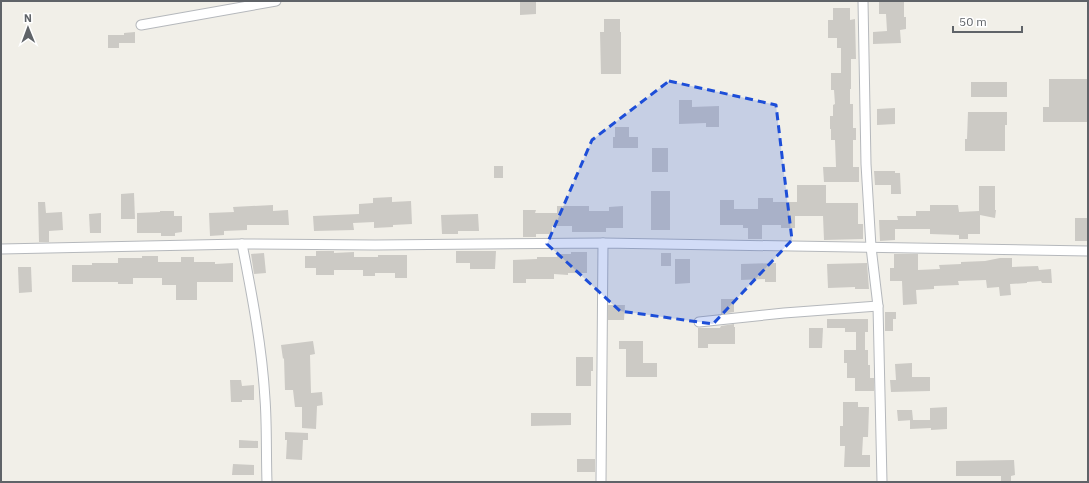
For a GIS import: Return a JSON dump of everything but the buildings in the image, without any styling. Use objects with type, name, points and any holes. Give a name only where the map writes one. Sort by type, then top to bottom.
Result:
[{"type":"street","points":[[141,25],[276,1]]},
{"type":"street","points":[[863,1],[866,164],[871,247],[878,306],[882,482]]},
{"type":"street","points":[[601,482],[603,243]]},
{"type":"street","points":[[1,249],[242,244],[603,243],[1088,251]]},
{"type":"street","points":[[242,244],[253,306],[263,378],[265,400],[266,482]]},
{"type":"street","points":[[699,322],[784,313],[878,306]]},
{"type":"highlighted area","points":[[669,81],[776,105],[792,240],[713,324],[620,311],[547,244],[592,140]]}]
